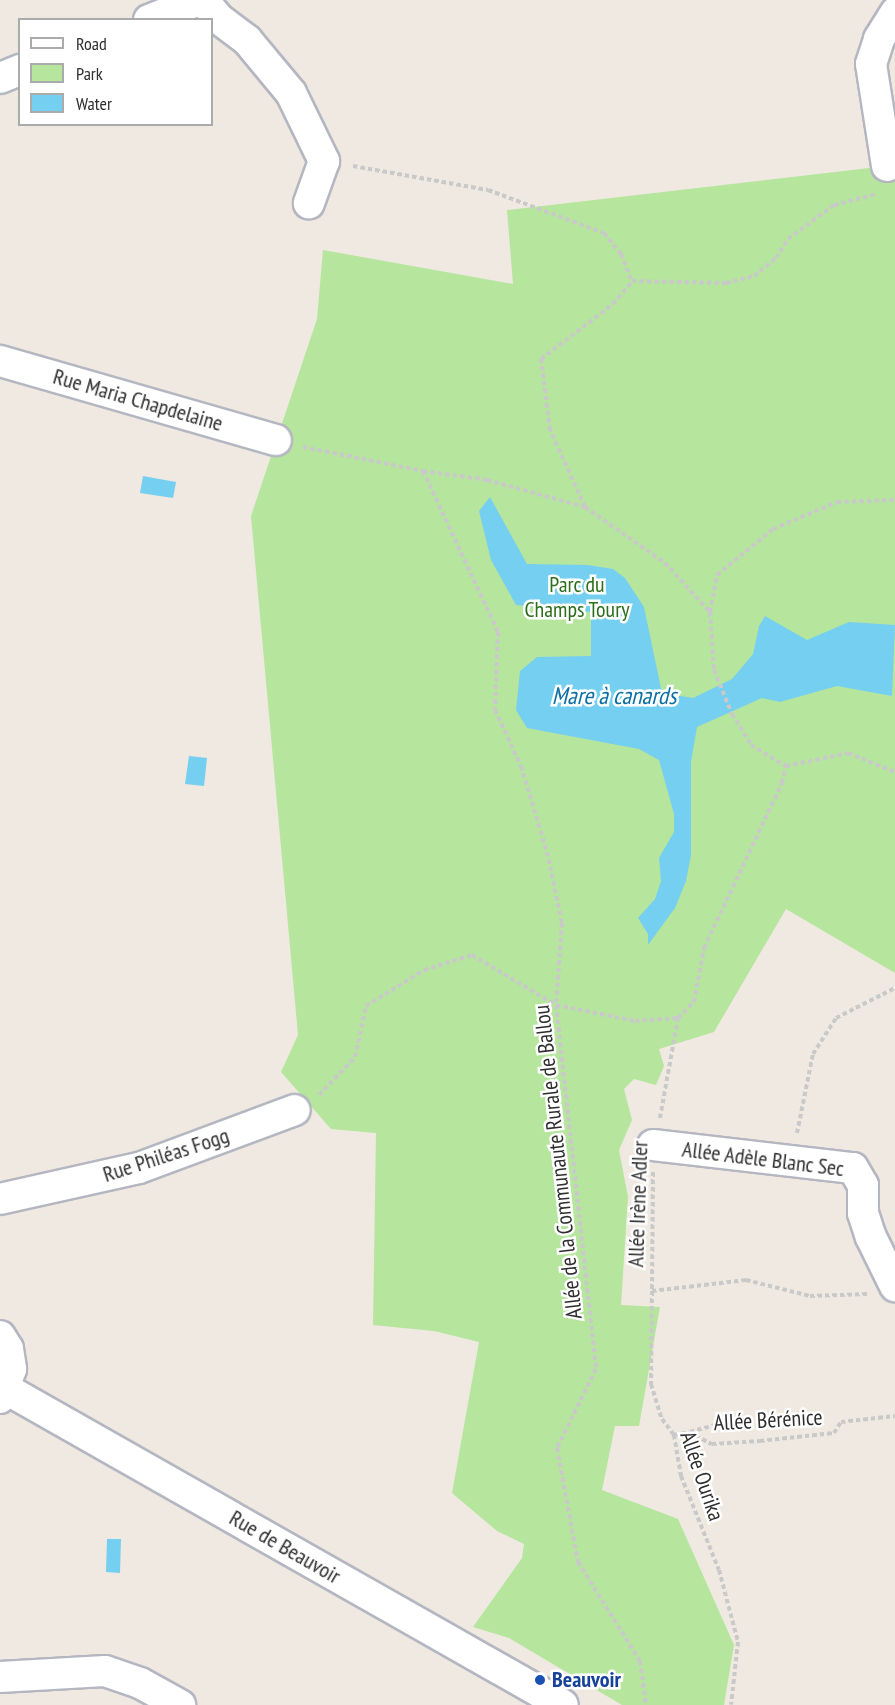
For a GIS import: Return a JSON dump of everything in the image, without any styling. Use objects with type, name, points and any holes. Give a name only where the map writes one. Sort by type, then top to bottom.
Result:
[{"type":"street","points":[[154,18],[199,0]]},
{"type":"street","points":[[203,0],[219,19],[248,40],[291,93],[324,161],[309,203]]},
{"type":"street","points":[[886,179],[871,64],[879,39],[895,13]]},
{"type":"street","points":[[0,78],[18,71]]},
{"type":"street","name":"Rue Maria Chapdelaine","points":[[0,361],[276,441]]},
{"type":"street","name":"Rue Philéas Fogg","points":[[0,1199],[139,1168],[295,1110]]},
{"type":"street","name":"Allée Adèle Blanc Sec","points":[[653,1145],[842,1165],[860,1174],[863,1213],[885,1291]]},
{"type":"street","points":[[0,1336],[10,1363],[3,1393]]},
{"type":"street","name":"Rue de Beauvoir","points":[[3,1393],[564,1705]]},
{"type":"street","points":[[0,1677],[105,1671],[140,1683],[180,1705]]},
{"type":"path","points":[[324,161],[488,190],[604,233],[621,254],[632,281]]},
{"type":"path","points":[[632,281],[726,283],[754,276],[776,258],[788,239],[834,205],[886,179]]},
{"type":"path","points":[[585,507],[550,430],[541,359],[614,304],[632,281]]},
{"type":"path","points":[[276,441],[423,471],[487,480],[585,507],[665,563],[710,612]]},
{"type":"path","name":"Allée de la Communaute Rurale de Ballou","points":[[423,471],[498,632],[495,710],[520,766],[547,852],[562,923],[556,1005],[596,1369],[557,1449],[578,1562],[640,1661],[646,1705]]},
{"type":"path","points":[[895,500],[837,502],[773,529],[717,575],[710,612],[714,670],[732,714],[751,745],[786,766],[849,753],[878,762],[895,772]]},
{"type":"path","points":[[295,1110],[327,1090],[355,1057],[366,1006],[424,970],[472,955],[556,1005],[635,1021],[678,1018],[694,1002],[704,948],[782,783],[786,766]]},
{"type":"path","points":[[792,1161],[813,1054],[836,1018],[895,988]]},
{"type":"path","name":"Allée Irène Adler","points":[[678,1018],[653,1145],[652,1291],[746,1280],[810,1296],[885,1291]]},
{"type":"path","name":"Allée Ourika","points":[[652,1291],[651,1384],[662,1419],[674,1435],[681,1476],[719,1570],[738,1642],[731,1705]]},
{"type":"path","name":"Allée Bérénice","points":[[674,1435],[689,1432],[712,1444],[760,1441],[834,1433],[841,1422],[895,1416]]},
{"type":"path","points":[[689,1432],[726,1422]]},
{"type":"green space","name":"Parc du Champs Toury","points":[[895,165],[895,973],[786,909],[714,1032],[659,1049],[664,1066],[656,1085],[634,1079],[624,1089],[632,1120],[619,1150],[628,1197],[621,1305],[660,1307],[639,1426],[615,1426],[602,1490],[678,1519],[734,1645],[724,1705],[622,1705],[509,1638],[473,1627],[522,1558],[524,1544],[497,1531],[452,1493],[479,1342],[434,1331],[373,1325],[376,1133],[331,1129],[281,1072],[298,1035],[251,516],[317,319],[323,250],[513,284],[507,210]]},
{"type":"water","points":[[143,476],[176,482],[173,498],[140,493]]},
{"type":"water","name":"Mare à canards","points":[[490,497],[527,564],[588,565],[613,569],[625,578],[644,607],[662,693],[693,698],[732,679],[753,654],[759,626],[765,616],[807,640],[849,622],[895,625],[892,696],[837,686],[780,702],[762,698],[697,727],[691,762],[691,855],[686,881],[675,908],[648,945],[648,934],[638,918],[655,899],[661,881],[659,858],[674,832],[674,814],[659,760],[639,749],[527,728],[516,710],[520,671],[537,657],[591,656],[591,612],[516,605],[491,560],[479,511]]},
{"type":"water","points":[[189,756],[207,758],[204,786],[185,784]]},
{"type":"water","points":[[107,1539],[121,1539],[120,1573],[106,1572]]},
{"type":"place","name":"Beauvoir","points":[[540,1680]]}]
